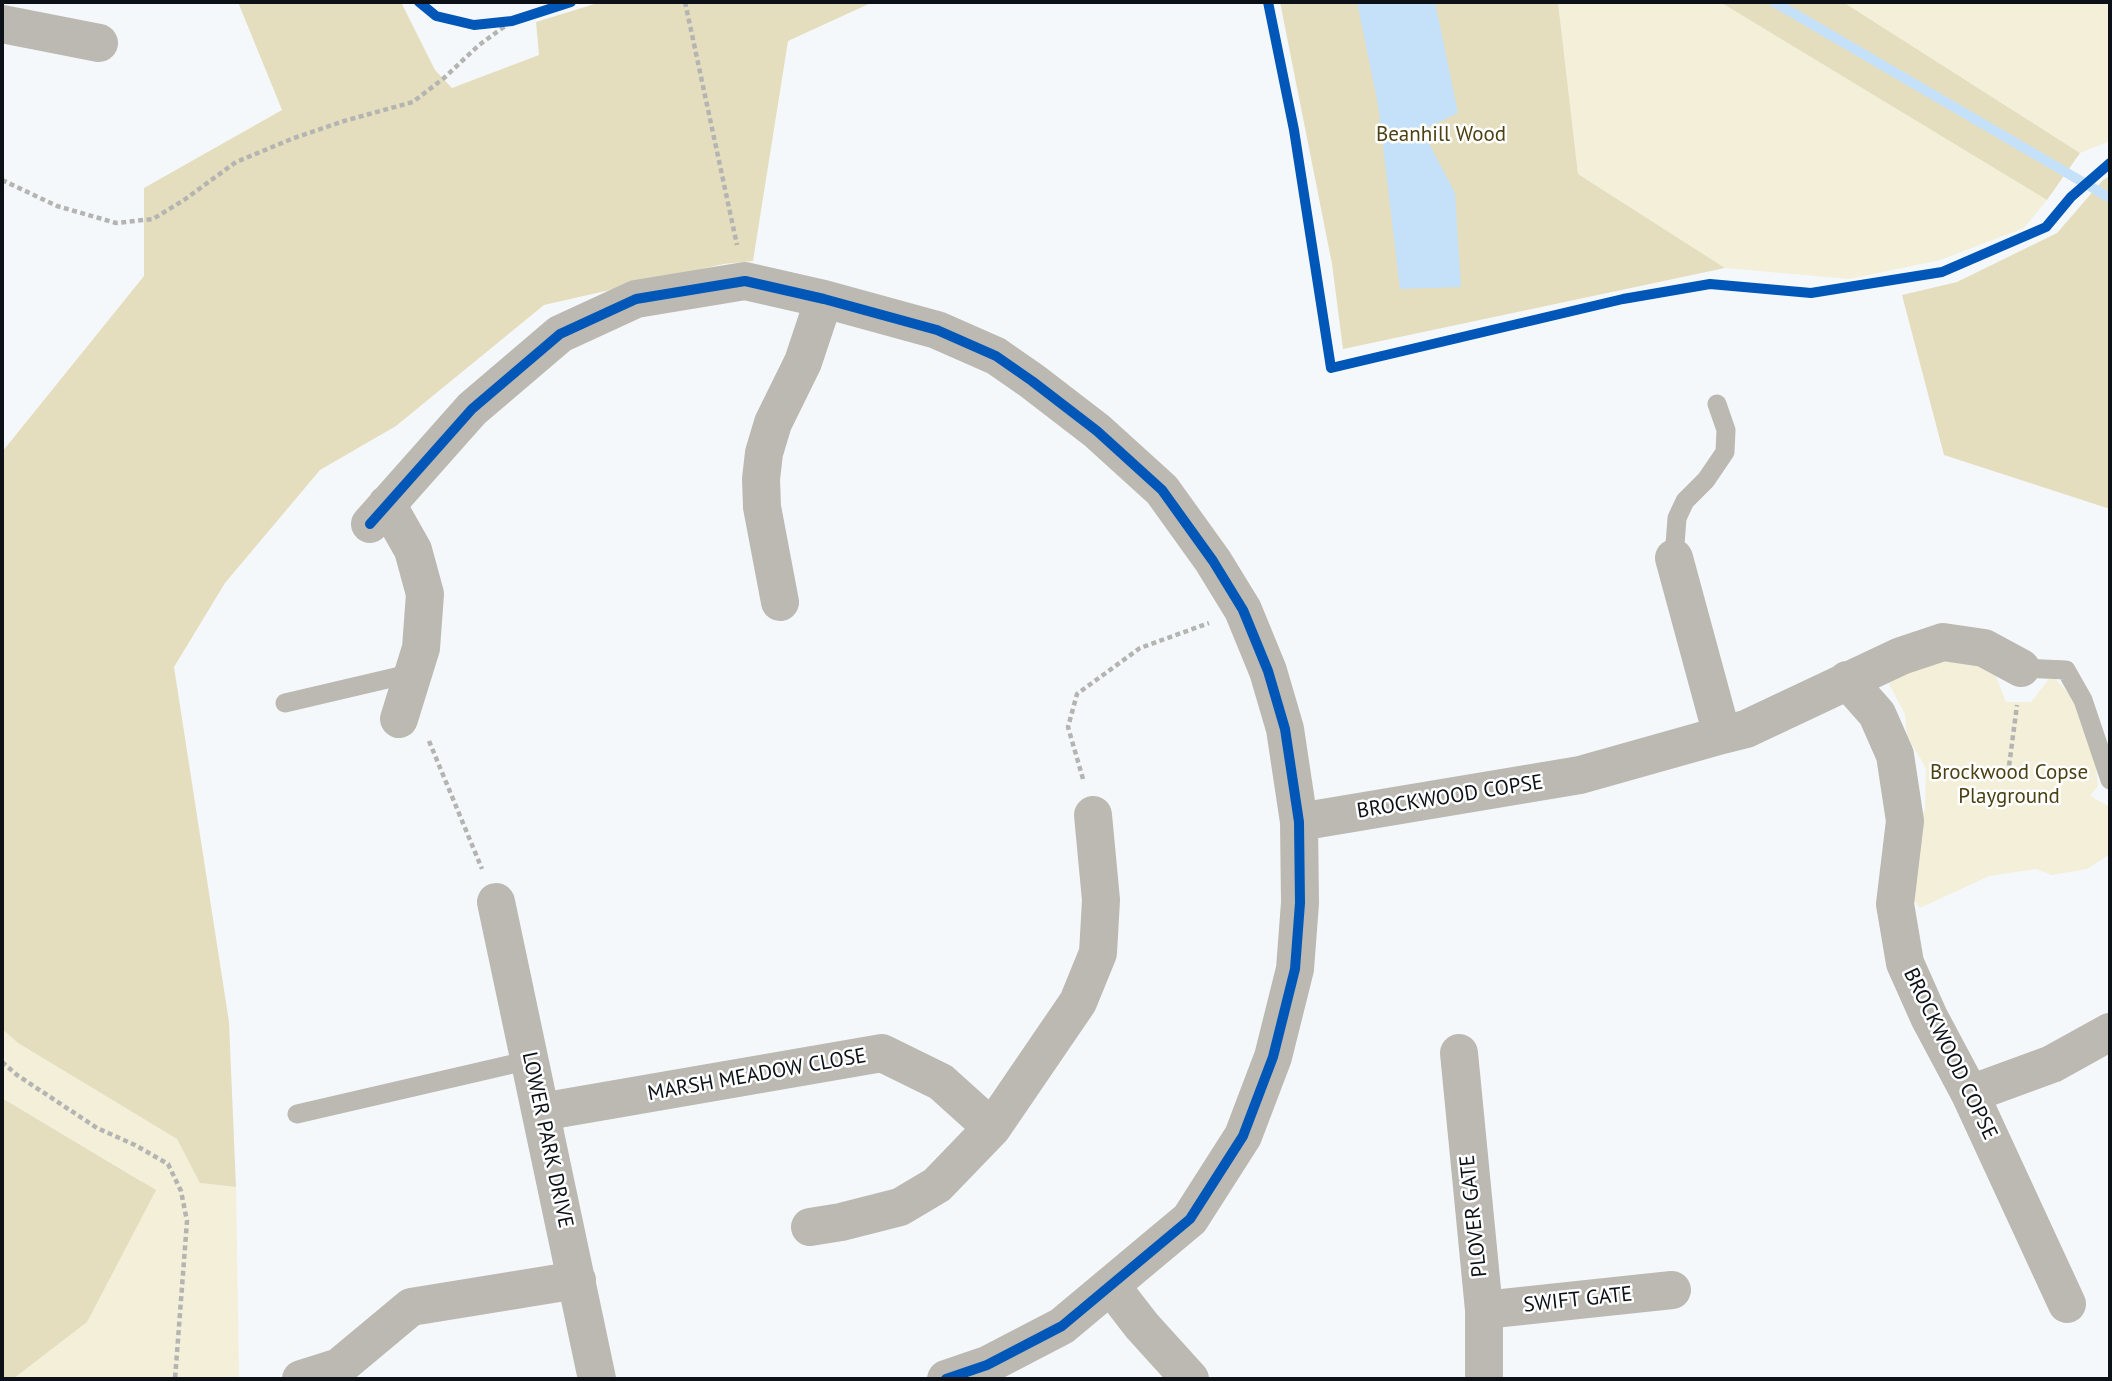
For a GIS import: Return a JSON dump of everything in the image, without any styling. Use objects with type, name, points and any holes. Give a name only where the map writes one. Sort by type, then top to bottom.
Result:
[{"type":"street","points":[[2,24],[99,43]]},
{"type":"street","points":[[399,719],[421,648],[425,594],[413,550],[379,514],[472,409],[560,334],[636,299],[745,281],[937,330],[996,356],[1032,381],[1097,431],[1162,490],[1213,561],[1243,610],[1268,671],[1285,729],[1299,822],[1300,903],[1295,969],[1273,1057],[1243,1136],[1189,1219],[1062,1326],[986,1365],[946,1379]]},
{"type":"street","points":[[780,602],[762,507],[764,453],[773,423],[803,362],[824,299]]},
{"type":"street","points":[[1674,558],[1722,735]]},
{"type":"street","name":"BROCKWOOD COPSE","points":[[1299,822],[1580,775],[1746,729],[1901,656],[1943,642],[1984,648],[2021,668]]},
{"type":"street","name":"BROCKWOOD COPSE","points":[[1847,680],[1877,714],[1895,755],[1905,821],[1895,904],[1905,963],[1928,1017],[1970,1094],[2067,1304]]},
{"type":"street","points":[[810,1227],[900,1207],[937,1185],[992,1128],[1078,1002],[1098,953],[1101,900],[1093,815]]},
{"type":"street","name":"LOWER PARK DRIVE","points":[[496,902],[597,1379]]},
{"type":"street","points":[[1970,1094],[2052,1064],[2110,1032]]},
{"type":"street","name":"MARSH MEADOW CLOSE","points":[[541,1112],[882,1053],[941,1082],[992,1128]]},
{"type":"street","name":"PLOVER GATE","points":[[1459,1053],[1484,1310],[1484,1379]]},
{"type":"street","points":[[301,1379],[339,1367],[411,1307],[577,1280]]},
{"type":"street","points":[[1111,1286],[1142,1326],[1190,1379]]},
{"type":"street","name":"SWIFT GATE","points":[[1484,1310],[1672,1290]]},
{"type":"lane","points":[[1674,558],[1677,517],[1685,501],[1706,480],[1725,452],[1726,430],[1717,404]]},
{"type":"lane","points":[[2021,668],[2066,670],[2083,700],[2110,780]]},
{"type":"lane","points":[[285,703],[413,673]]},
{"type":"lane","points":[[297,1114],[530,1060]]},
{"type":"path","points":[[685,2],[745,281]]},
{"type":"path","points":[[487,23],[517,19]]},
{"type":"path","points":[[2,180],[57,205],[116,223],[153,219],[236,162],[344,121],[413,102],[444,78],[478,45],[517,19]]},
{"type":"path","points":[[1093,815],[1068,727],[1077,694],[1140,648],[1243,610]]},
{"type":"path","points":[[2008,774],[2021,668]]},
{"type":"path","points":[[399,719],[425,730],[496,902]]},
{"type":"path","points":[[2,1062],[17,1075],[97,1128],[168,1164],[181,1191],[187,1222],[175,1379]]},
{"type":"green space","points":[[238,2],[401,2],[435,70],[452,88],[539,55],[536,22],[601,2],[873,2],[788,41],[753,261],[724,264],[544,305],[396,426],[320,470],[225,583],[174,667],[229,1022],[236,1187],[200,1183],[177,1139],[18,1043],[2,1029],[2,452],[144,276],[144,188],[282,110]]},
{"type":"green space","name":"Beanhill Wood","points":[[1280,2],[1558,2],[1578,174],[1725,268],[1343,349],[1332,264]]},
{"type":"green space","points":[[1558,2],[1720,2],[2047,200],[2024,228],[1940,260],[1849,279],[1725,268],[1578,174]]},
{"type":"green space","points":[[1720,2],[1843,2],[2080,153],[2047,200]]},
{"type":"green space","points":[[1843,2],[2110,2],[2110,141],[2080,153]]},
{"type":"green space","points":[[2110,176],[2110,509],[1944,455],[1902,295],[1957,282],[2057,233],[2103,180]]},
{"type":"green space","name":"Brockwood Copse Playground","points":[[1939,652],[1970,661],[1995,674],[2006,702],[2031,702],[2052,675],[2069,694],[2092,734],[2098,786],[2090,796],[2110,807],[2110,854],[2087,869],[2052,875],[2036,869],[1989,876],[1920,908],[1908,893],[1910,852],[1925,808],[1926,768],[1907,736],[1905,714],[1889,684],[1907,663]]},
{"type":"green space","points":[[2,1029],[18,1043],[177,1139],[201,1183],[236,1187],[239,1379],[13,1379],[87,1322],[142,1181],[2,1098]]},
{"type":"green space","points":[[2,1098],[156,1190],[87,1322],[13,1379],[2,1379]]},
{"type":"water","points":[[1357,2],[1435,2],[1458,113],[1422,130],[1455,193],[1461,287],[1400,289],[1378,105]]},
{"type":"waterway","points":[[1774,2],[2110,198]]},
{"type":"cycle path","points":[[419,2],[436,16],[474,25],[512,21],[571,2]]},
{"type":"cycle path","points":[[1268,2],[1294,130],[1331,368],[1623,299],[1710,284],[1811,293],[1942,272],[2046,227],[2071,197],[2110,163]]},
{"type":"cycle path","points":[[370,524],[472,409],[560,334],[636,299],[745,281],[937,330],[996,356],[1097,431],[1162,490],[1213,561],[1243,610],[1268,671],[1285,729],[1299,822],[1300,903],[1295,969],[1273,1057],[1243,1136],[1190,1219],[1062,1326],[987,1365],[946,1379]]}]
